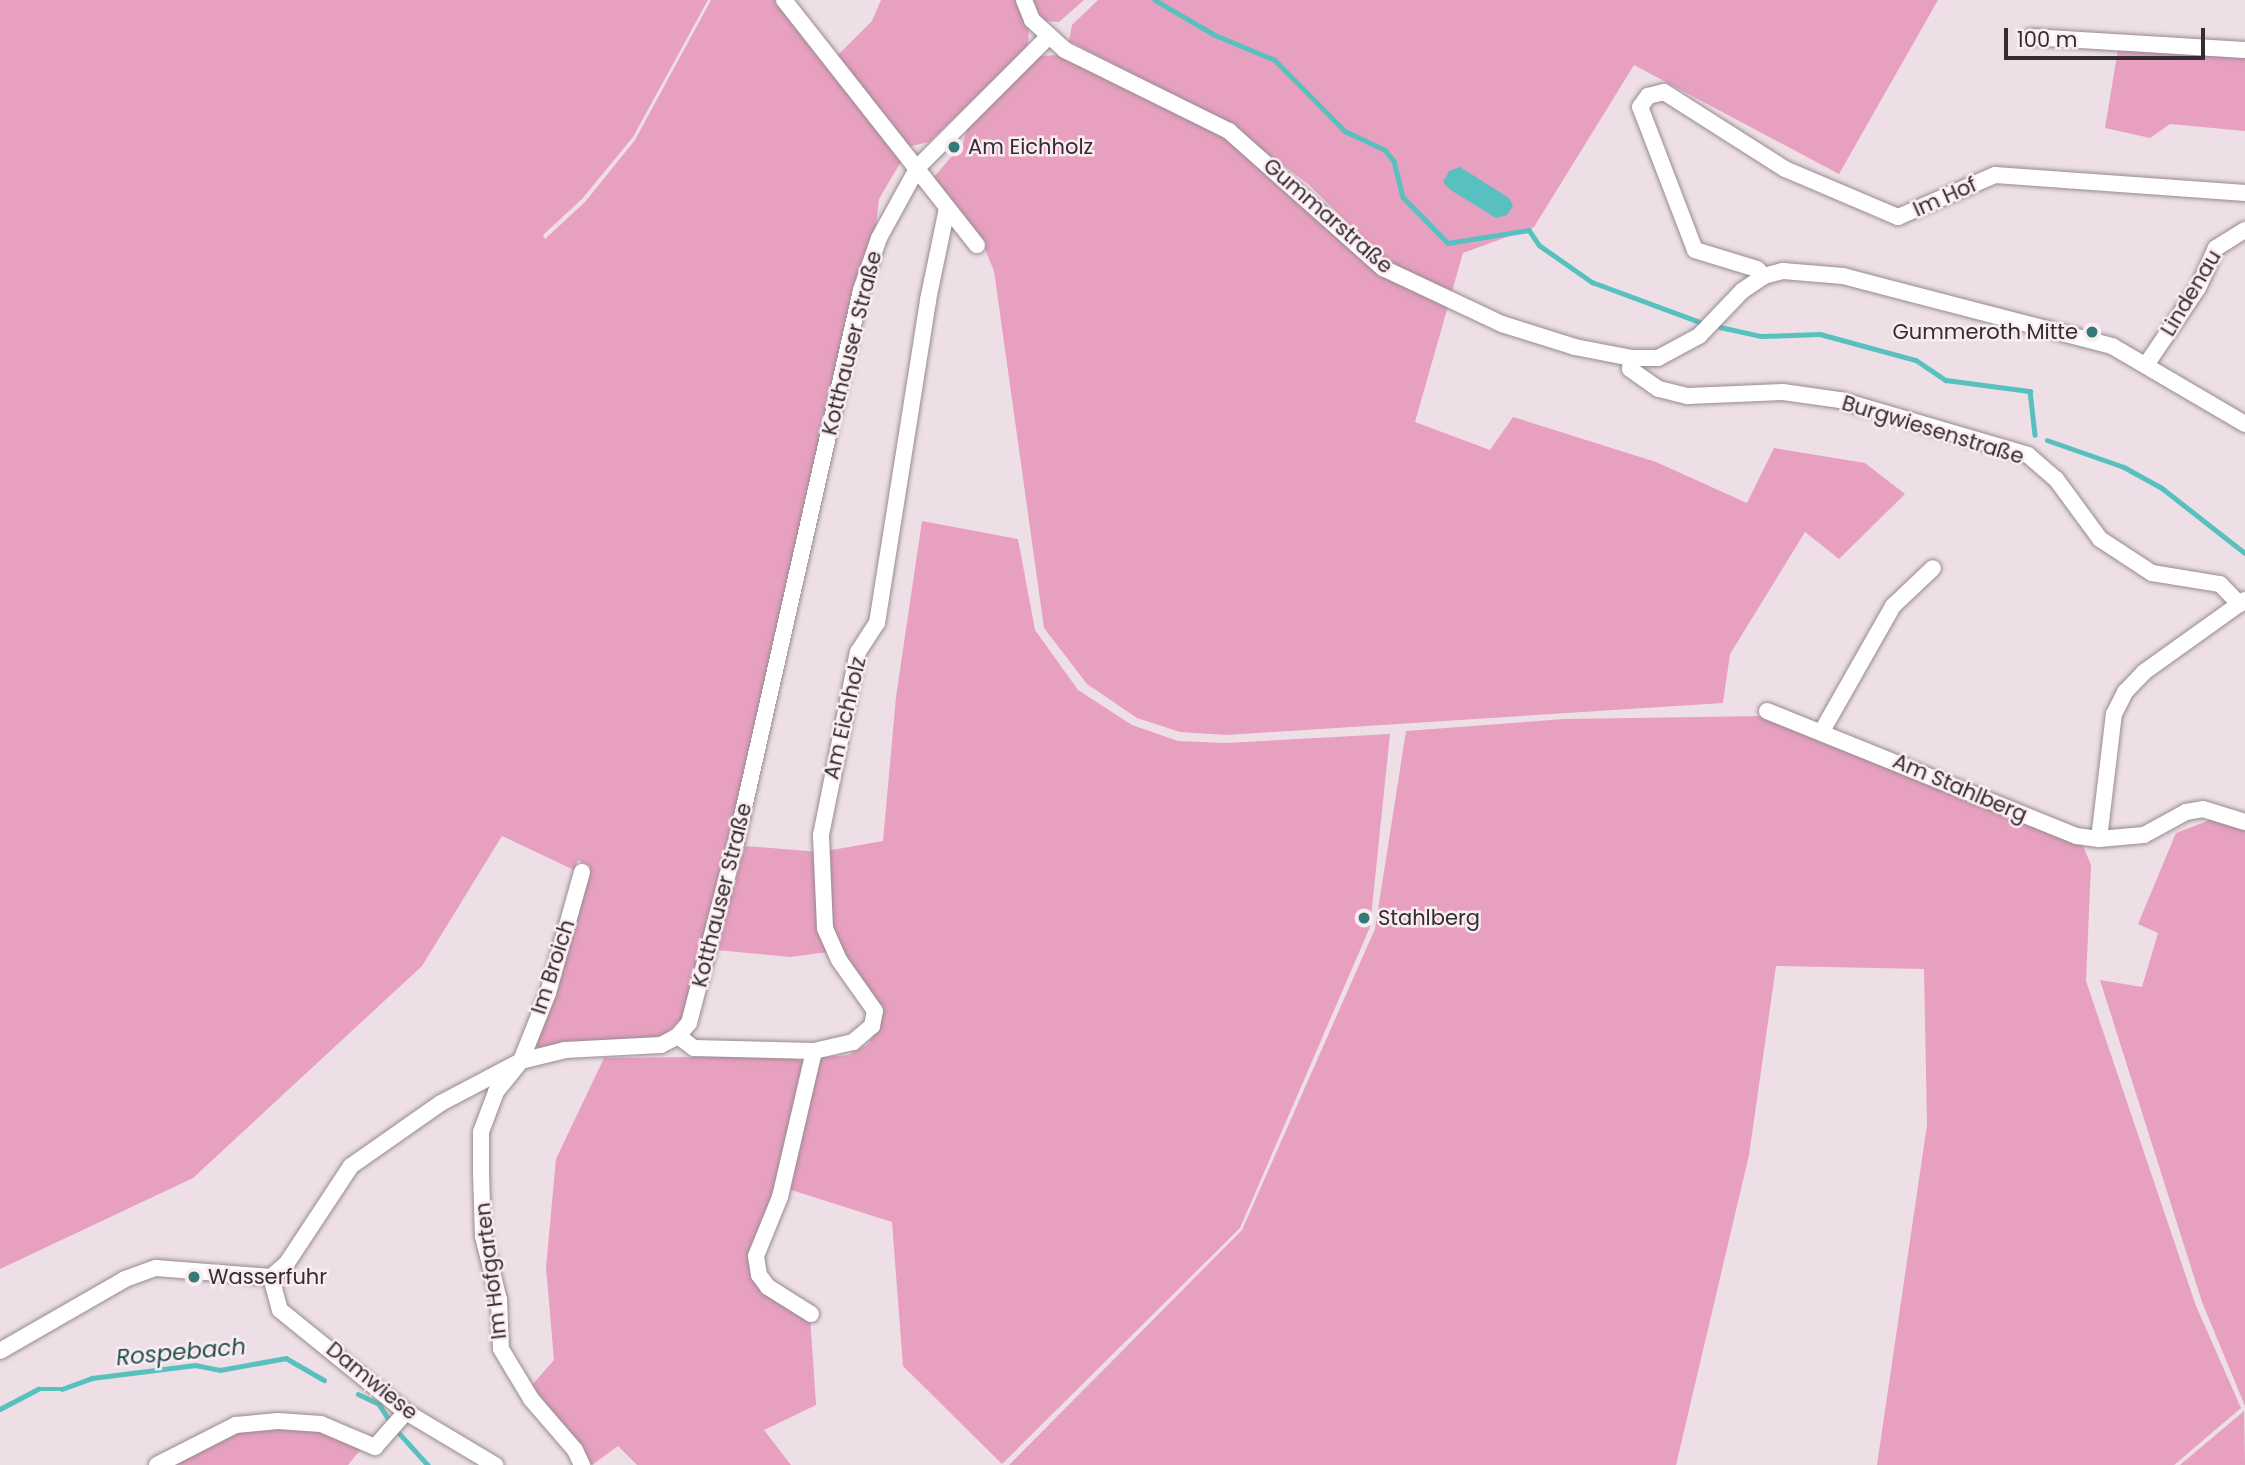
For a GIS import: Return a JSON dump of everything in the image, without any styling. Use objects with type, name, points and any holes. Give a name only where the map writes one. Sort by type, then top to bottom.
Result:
[{"type":"street","points":[[784,0],[919,167],[977,245]]},
{"type":"street","points":[[1024,0],[1032,20],[1048,37]]},
{"type":"street","name":"Kotthauser Straße","points":[[678,1036],[694,1010],[736,843],[861,290],[878,238],[919,167],[1048,37]]},
{"type":"street","name":"Gummarstraße","points":[[1048,37],[1230,131],[1383,268],[1405,281],[1502,324],[1575,347],[1630,358],[1658,358],[1681,349],[1764,276]]},
{"type":"street","points":[[2031,37],[2245,50]]},
{"type":"street","name":"Im Hof","points":[[1764,276],[1757,269],[1695,250],[1640,107],[1648,96],[1664,92],[1785,169],[1898,217],[1995,175],[2245,193]]},
{"type":"street","name":"Am Eichholz","points":[[678,1036],[694,1048],[814,1051],[853,1042],[872,1026],[874,1011],[839,960],[825,928],[821,835],[858,652],[877,623],[928,300],[947,208]]},
{"type":"street","name":"Lindenau","points":[[2146,365],[2198,288],[2216,248],[2245,230]]},
{"type":"street","points":[[1764,276],[1783,271],[1843,276],[2091,339],[2146,365],[2245,424]]},
{"type":"street","name":"Burgwiesenstraße","points":[[1630,358],[1630,369],[1659,389],[1688,396],[1783,393],[1840,400],[2028,455],[2056,479],[2100,539],[2152,573],[2220,584],[2242,602]]},
{"type":"street","points":[[1822,731],[1893,606],[1933,568]]},
{"type":"street","points":[[2099,839],[2114,714],[2126,692],[2144,671],[2242,602]]},
{"type":"street","name":"Am Stahlberg","points":[[1767,711],[1822,731],[1999,807],[2077,836],[2099,839],[2144,835],[2186,812],[2203,809],[2245,822]]},
{"type":"street","name":"Im Broich","points":[[521,1061],[548,993],[582,872]]},
{"type":"street","points":[[0,1351],[133,1275],[156,1268],[271,1277],[287,1263],[351,1166],[441,1103],[521,1061],[565,1050],[640,1049],[678,1036]]},
{"type":"street","points":[[811,1314],[768,1287],[759,1275],[757,1256],[780,1197],[814,1051]]},
{"type":"street","name":"Im Hofgarten","points":[[521,1061],[496,1092],[481,1132],[483,1236],[499,1300],[500,1349],[531,1399],[575,1450],[582,1465]]},
{"type":"street","name":"Damwiese","points":[[271,1277],[280,1310],[406,1412],[495,1465]]},
{"type":"street","points":[[157,1465],[236,1425],[278,1421],[321,1424],[375,1447],[406,1412]]},
{"type":"shaded area","points":[[0,0],[708,0],[633,137],[582,199],[543,235],[545,239],[585,202],[635,140],[711,0],[780,0],[902,160],[879,199],[876,226],[855,290],[688,1013],[663,1036],[634,1042],[543,1050],[534,1044],[590,866],[578,860],[574,870],[502,836],[422,966],[193,1178],[0,1269]]},
{"type":"shaded area","points":[[881,0],[1019,0],[1029,24],[1028,47],[929,142],[907,147],[836,57],[872,21]]},
{"type":"shaded area","points":[[1032,0],[1084,0],[1059,22],[1043,21]]},
{"type":"shaded area","points":[[1098,0],[1938,0],[1839,174],[1634,65],[1534,227],[1463,253],[1451,295],[1394,268],[1308,184],[1233,127],[1069,41],[1072,25]]},
{"type":"shaded area","points":[[2118,49],[2245,55],[2245,131],[2170,124],[2150,138],[2105,128]]},
{"type":"shaded area","points":[[1059,55],[1226,137],[1383,277],[1448,306],[1415,422],[1490,450],[1513,417],[1656,462],[1747,503],[1774,448],[1865,463],[1905,494],[1839,559],[1805,532],[1730,654],[1723,703],[1226,735],[1180,732],[1137,718],[1087,684],[1044,628],[994,271],[982,242],[934,177],[963,143],[968,126],[1040,56]]},
{"type":"shaded area","points":[[922,521],[1018,539],[1035,630],[1078,690],[1132,725],[1178,741],[1226,743],[1390,734],[1370,927],[1240,1228],[1002,1464],[903,1366],[892,1222],[785,1188],[814,1066],[824,1057],[849,1055],[868,1044],[879,1026],[829,928],[826,851],[883,841],[896,697]]},
{"type":"shaded area","points":[[1765,716],[2083,846],[2091,865],[2086,981],[2196,1306],[2241,1408],[2174,1465],[1877,1465],[1927,1125],[1924,969],[1776,966],[1749,1155],[1676,1465],[1009,1465],[1242,1230],[1375,929],[1406,731],[1565,719]]},
{"type":"shaded area","points":[[2215,818],[2245,829],[2245,1406],[2202,1302],[2100,980],[2142,987],[2158,933],[2138,924],[2176,833]]},
{"type":"shaded area","points":[[745,846],[820,852],[828,952],[790,957],[717,950]]},
{"type":"shaded area","points":[[789,1056],[804,1062],[757,1276],[810,1316],[816,1405],[764,1430],[791,1465],[637,1465],[618,1446],[592,1465],[532,1385],[554,1360],[546,1267],[556,1159],[604,1058]]},
{"type":"shaded area","points":[[2244,1411],[2245,1465],[2180,1465]]},
{"type":"shaded area","points":[[277,1428],[320,1429],[361,1449],[348,1465],[173,1465],[238,1432]]},
{"type":"water","points":[[1460,167],[1509,198],[1513,206],[1507,215],[1496,218],[1449,189],[1443,182],[1449,171]]},
{"type":"waterway","points":[[1155,0],[1215,35],[1275,60],[1345,131],[1385,150],[1394,161],[1403,197],[1448,243],[1529,230],[1539,245],[1592,282],[1700,322]]},
{"type":"waterway","points":[[1720,327],[1761,336],[1820,334],[1916,360],[1946,380],[2030,391],[2035,435]]},
{"type":"waterway","points":[[2047,440],[2124,467],[2162,488],[2245,553]]},
{"type":"waterway","name":"Rospebach","points":[[0,1409],[38,1389],[62,1389],[92,1378],[195,1365],[220,1370],[286,1358],[324,1380]]},
{"type":"waterway","name":"Rospebach","points":[[358,1394],[379,1404],[390,1421]]},
{"type":"waterway","name":"Rospebach","points":[[399,1433],[428,1465]]},
{"type":"place","name":"Am Eichholz","points":[[954,147]]},
{"type":"place","name":"Gummeroth Mitte","points":[[2092,332]]},
{"type":"place","name":"Stahlberg","points":[[1364,918]]},
{"type":"place","name":"Wasserfuhr","points":[[194,1277]]}]
